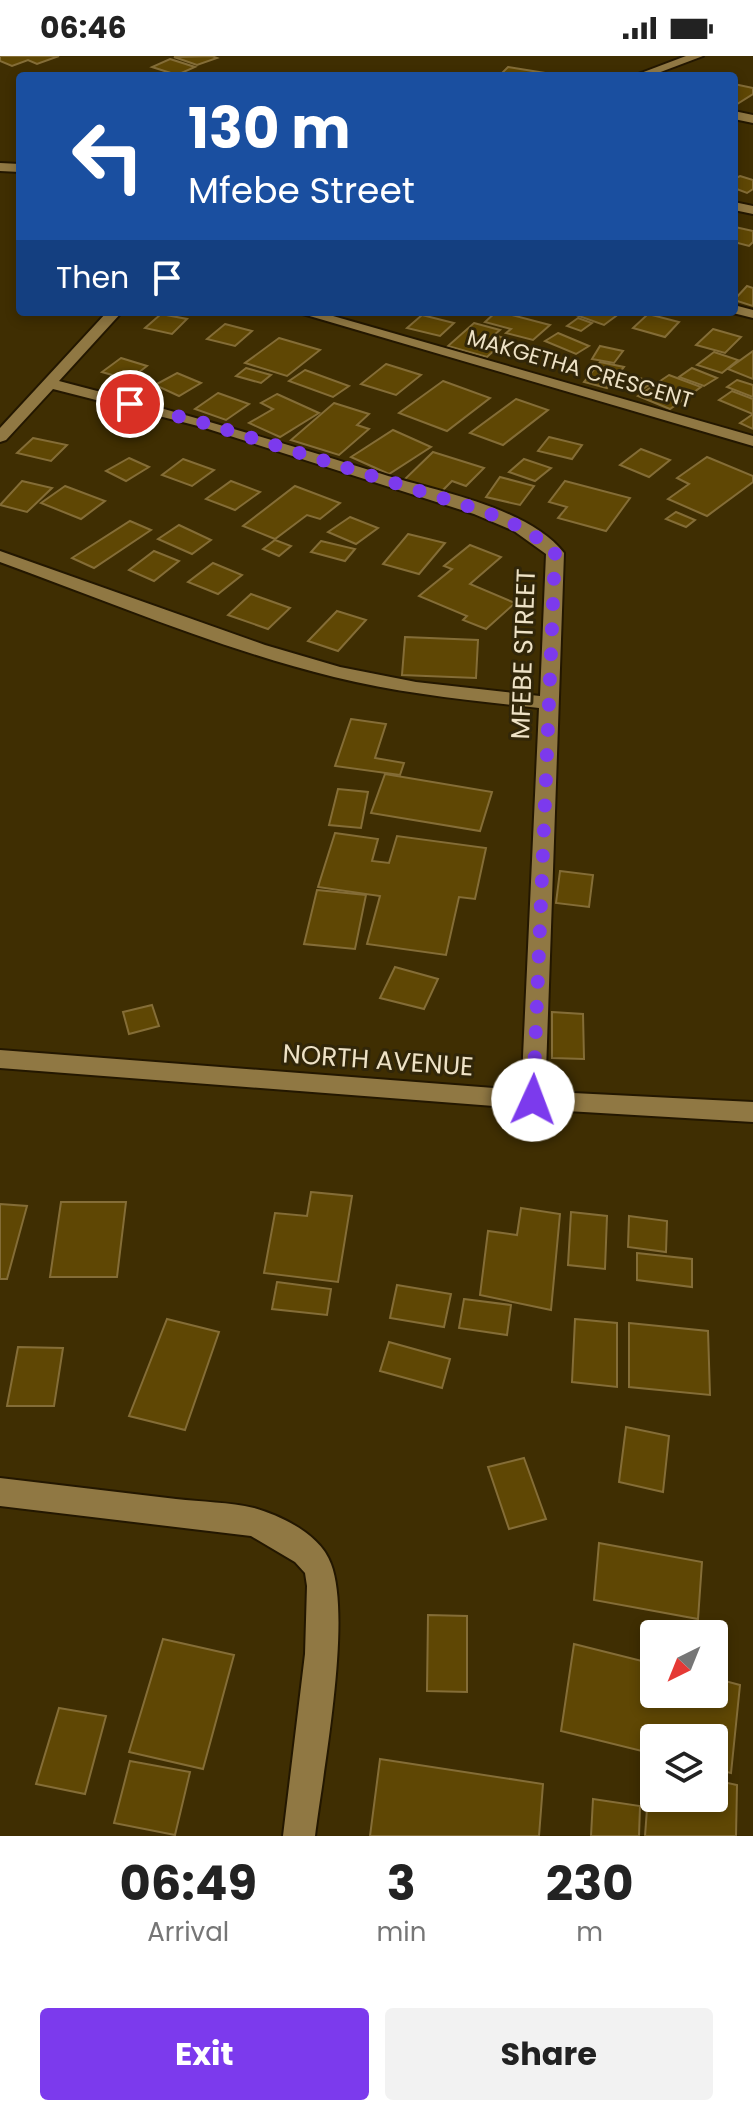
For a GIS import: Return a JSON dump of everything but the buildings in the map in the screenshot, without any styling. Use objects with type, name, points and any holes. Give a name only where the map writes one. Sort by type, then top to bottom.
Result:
[{"type":"street","points":[[651,72],[697,56]]},
{"type":"street","points":[[0,437],[112,316]]},
{"type":"street","name":"MAKGETHA CRESCENT","points":[[317,316],[753,441]]},
{"type":"street","name":"MFEBE STREET","points":[[52,384],[208,424],[513,522],[538,537],[555,553],[533,1100]]},
{"type":"street","points":[[0,556],[259,649],[337,672],[416,688],[550,703]]},
{"type":"street","name":"NORTH AVENUE","points":[[0,1059],[533,1100],[753,1112]]},
{"type":"street","points":[[0,1492],[253,1522],[291,1539],[318,1568],[325,1607],[299,1836]]},
{"type":"route","points":[[130,404],[208,424],[480,510],[513,522],[538,537],[555,553],[533,1100]]}]
